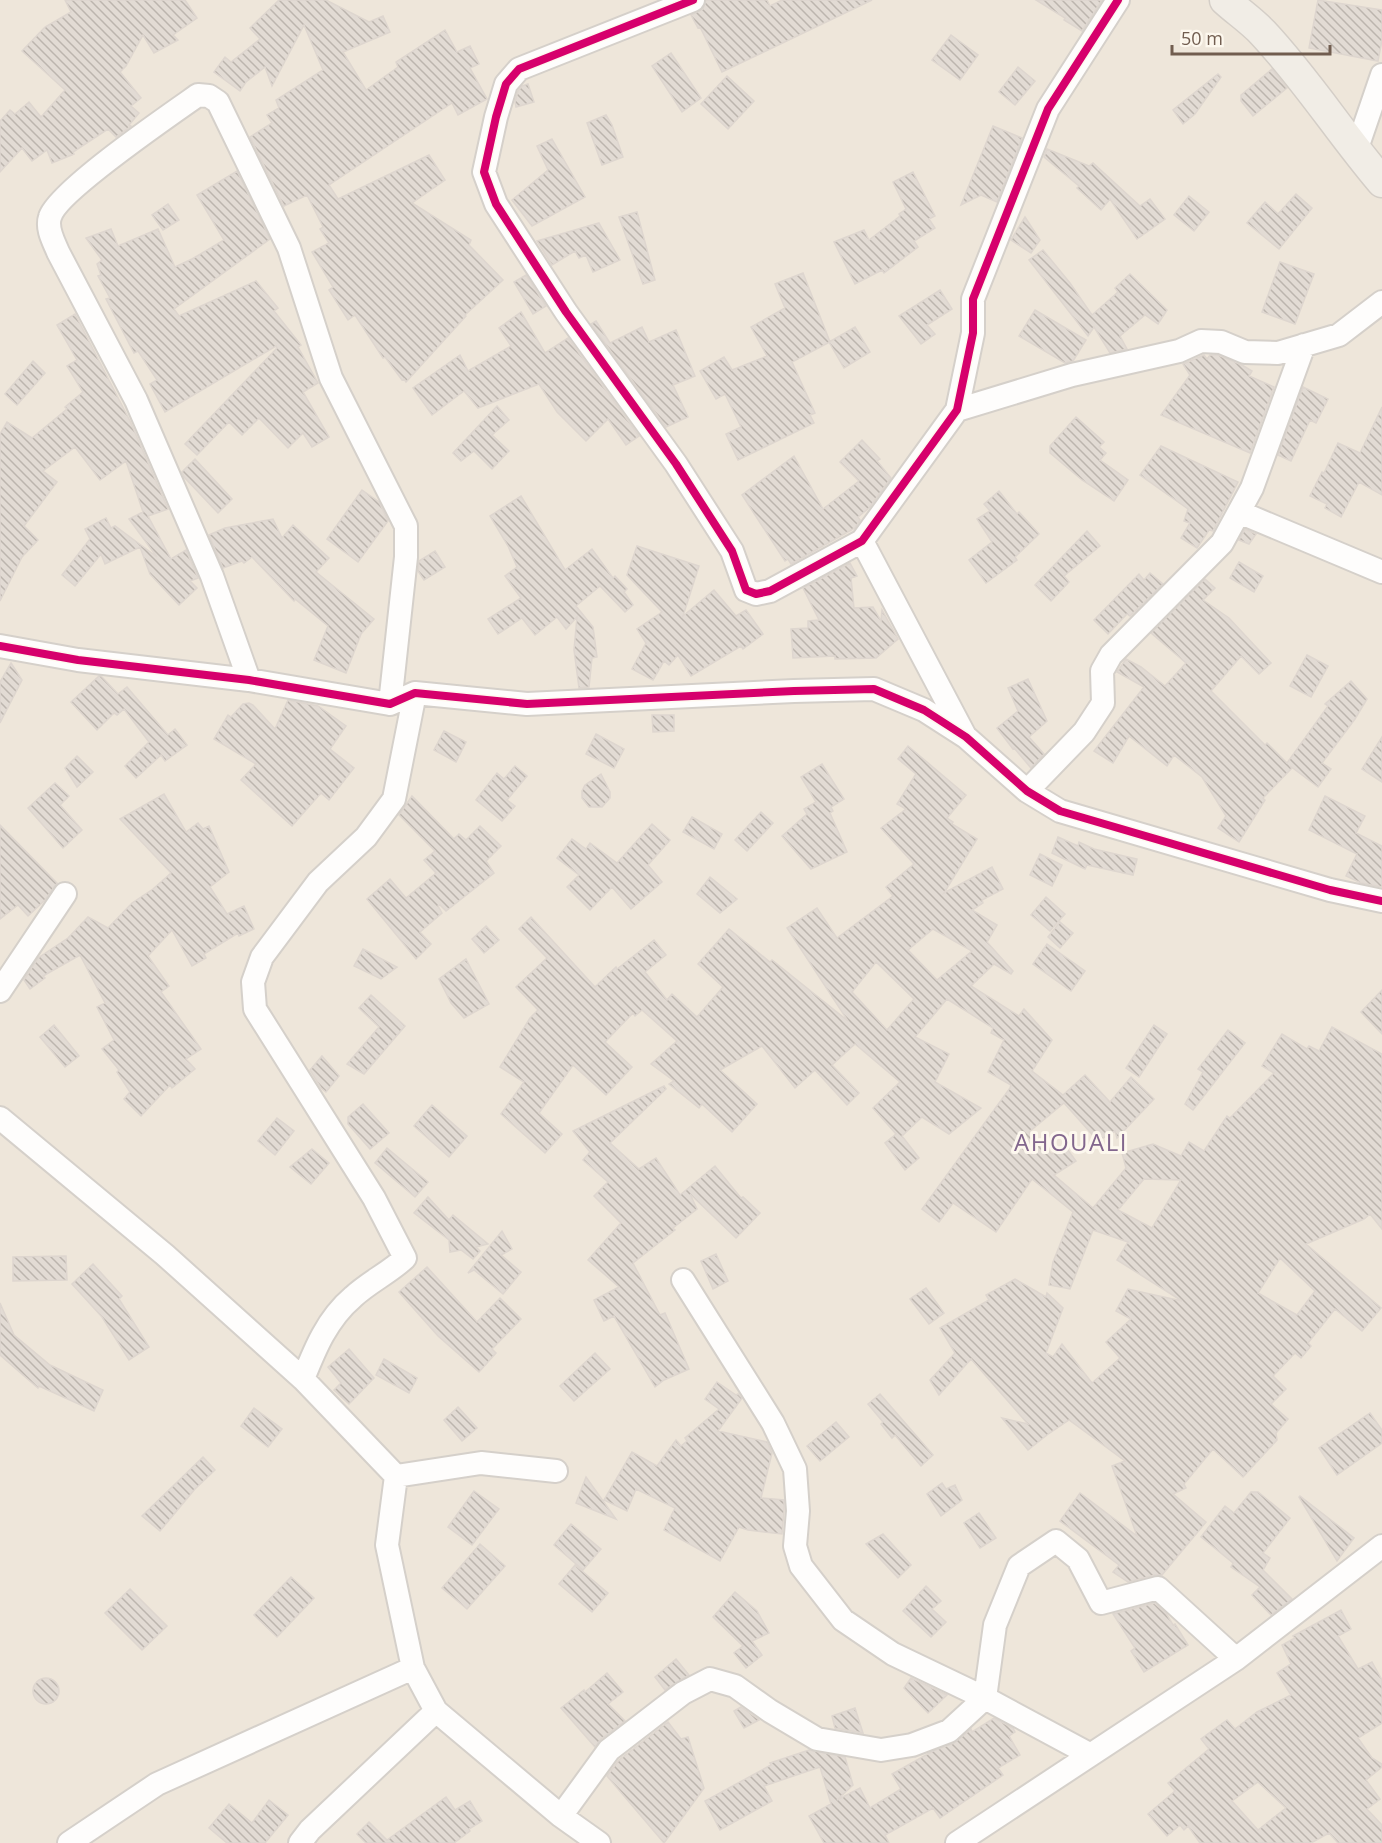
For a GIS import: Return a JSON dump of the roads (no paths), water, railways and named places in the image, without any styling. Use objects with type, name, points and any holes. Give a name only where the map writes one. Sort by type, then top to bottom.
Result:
[{"type":"main road","points":[[1225,0],[1262,32],[1303,79],[1382,182]]},
{"type":"street","points":[[693,0],[519,69],[506,84],[484,172],[496,204],[560,302],[676,464],[732,551],[746,590],[756,594],[770,591],[862,542],[957,410],[973,333],[973,298],[1048,109],[1118,0]]},
{"type":"street","points":[[1356,151],[1382,75]]},
{"type":"street","points":[[249,680],[212,576],[136,400],[58,252],[49,230],[50,217],[57,204],[78,184],[198,95],[209,96],[218,102],[289,248],[331,378],[406,526],[406,557],[390,704]]},
{"type":"street","points":[[957,410],[1072,375],[1179,351],[1201,341],[1221,342],[1245,352],[1278,353],[1339,335],[1382,302]]},
{"type":"street","points":[[1026,791],[1084,732],[1103,703],[1102,672],[1111,655],[1222,543],[1252,488],[1304,345]]},
{"type":"street","points":[[1239,512],[1382,572]]},
{"type":"street","points":[[862,542],[966,736]]},
{"type":"street","points":[[0,646],[78,660],[249,680],[390,704],[415,693],[527,704],[874,689],[924,711],[966,736],[1026,791],[1060,811],[1330,890],[1382,901]]},
{"type":"street","points":[[303,1379],[319,1337],[350,1298],[405,1258],[374,1198],[255,1009],[253,982],[262,957],[318,882],[366,837],[394,799],[415,693]]},
{"type":"street","points":[[0,991],[65,894]]},
{"type":"street","points":[[0,1118],[165,1255],[303,1379],[396,1476]]},
{"type":"street","points":[[683,1280],[773,1423],[795,1469],[798,1511],[795,1546],[801,1566],[843,1620],[893,1654],[986,1698],[1089,1754]]},
{"type":"street","points":[[396,1476],[481,1463],[556,1471]]},
{"type":"street","points":[[396,1476],[387,1545],[413,1668],[436,1711],[561,1816],[599,1843]]},
{"type":"street","points":[[561,1816],[609,1750],[683,1693],[710,1679],[735,1686],[770,1711],[817,1739],[880,1750],[912,1745],[949,1731],[986,1698],[995,1625],[1019,1566],[1056,1541],[1078,1559],[1101,1603],[1158,1588],[1236,1659]]},
{"type":"street","points":[[957,1843],[1236,1659],[1382,1546]]},
{"type":"street","points":[[69,1843],[157,1784],[413,1668]]},
{"type":"street","points":[[300,1843],[310,1830],[436,1711]]},
{"type":"district","name":"AHOUALI","points":[[1071,1141]]}]
